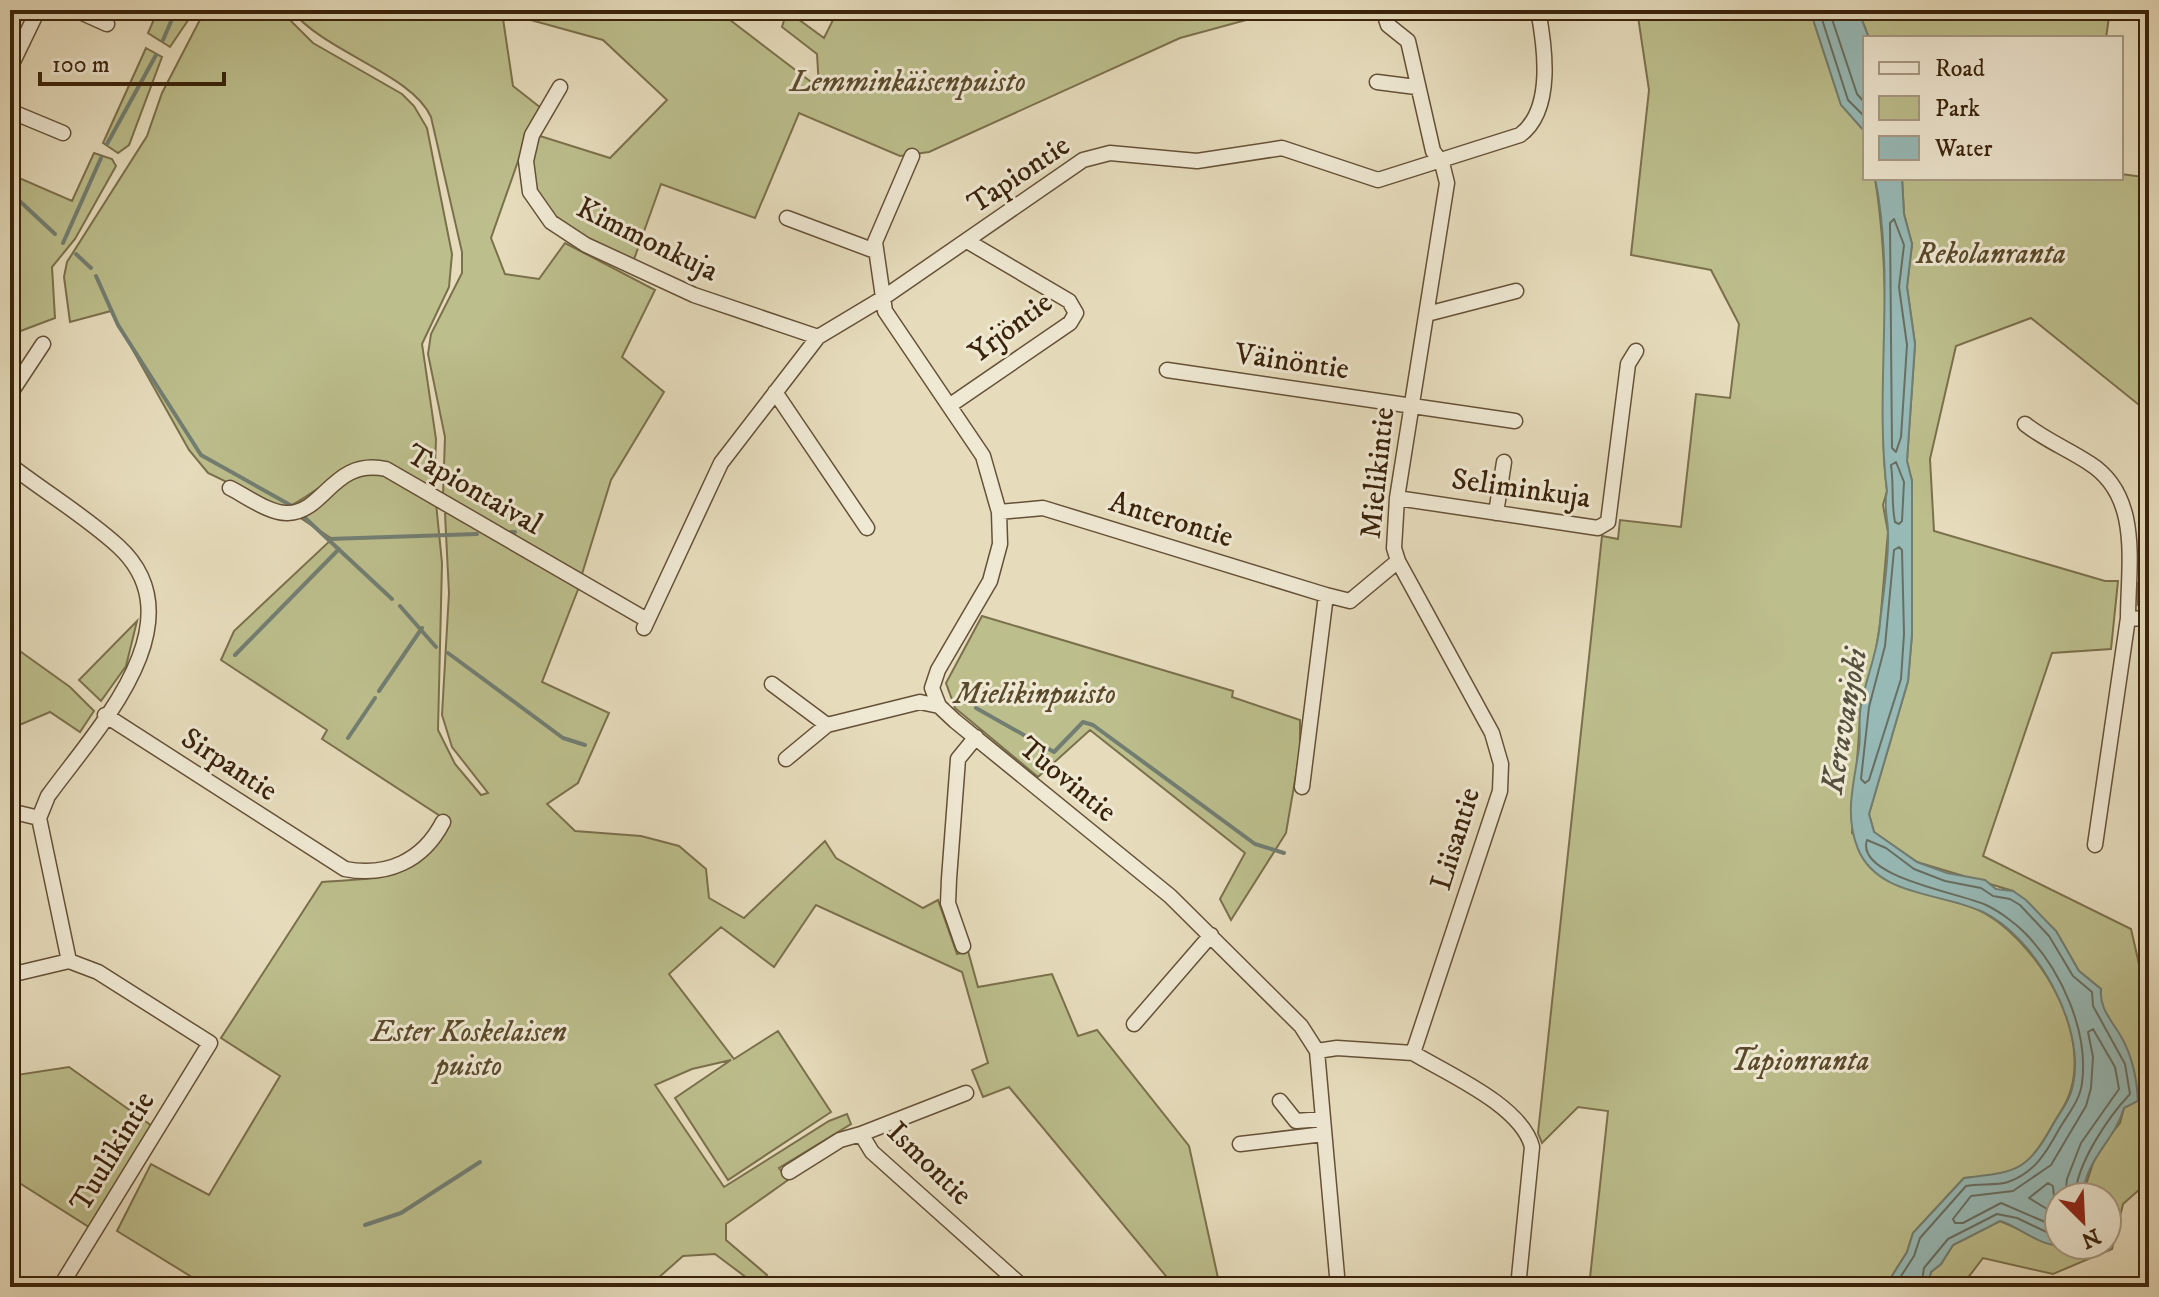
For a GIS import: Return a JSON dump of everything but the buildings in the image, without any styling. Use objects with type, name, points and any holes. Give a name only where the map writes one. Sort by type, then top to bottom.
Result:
[{"type":"street","points":[[10,68],[38,10]]},
{"type":"street","points":[[76,10],[107,24]]},
{"type":"street","points":[[1383,10],[1388,25],[1408,41],[1433,151],[1442,163]]},
{"type":"street","name":"Tapiontie","points":[[645,624],[721,463],[818,337],[883,298],[1096,154],[1197,161],[1282,148],[1378,180],[1500,144],[1530,127],[1538,112],[1543,84],[1538,10]]},
{"type":"street","points":[[1377,82],[1394,81],[1416,87]]},
{"type":"street","name":"Kimmonkuja","points":[[560,87],[532,135],[526,161],[530,192],[551,222],[568,236],[694,295],[818,337]]},
{"type":"street","points":[[10,111],[63,133]]},
{"type":"street","points":[[912,156],[875,251],[885,311],[983,456],[999,512],[1000,544],[990,581],[938,670],[932,688],[939,706]]},
{"type":"street","name":"Mielikintie","points":[[1326,595],[1350,601],[1398,561],[1394,548],[1397,498],[1447,183],[1442,163]]},
{"type":"street","points":[[787,218],[875,251]]},
{"type":"street","name":"Yrjöntie","points":[[949,406],[1070,323],[1076,313],[1069,301],[967,241]]},
{"type":"street","points":[[1427,314],[1516,291]]},
{"type":"street","points":[[10,394],[43,344]]},
{"type":"street","name":"Seliminkuja","points":[[1397,498],[1598,528],[1608,522],[1628,364],[1636,351]]},
{"type":"street","name":"Väinöntie","points":[[1167,370],[1515,421]]},
{"type":"street","points":[[775,392],[867,528]]},
{"type":"street","points":[[2025,424],[2103,472],[2120,495],[2128,524],[2128,618],[2095,845]]},
{"type":"street","points":[[1496,513],[1504,462]]},
{"type":"street","points":[[10,465],[120,547],[135,567],[149,608],[148,630],[135,673],[48,796],[39,818],[69,961],[10,975]]},
{"type":"street","name":"Tapiontaival","points":[[230,488],[288,513],[299,511],[353,470],[368,465],[386,469],[645,624]]},
{"type":"street","name":"Anterontie","points":[[999,512],[1043,508],[1326,595]]},
{"type":"street","name":"Liisantie","points":[[1398,561],[1492,733],[1501,764],[1500,791],[1413,1053]]},
{"type":"street","points":[[1302,787],[1326,595]]},
{"type":"street","points":[[2128,618],[2149,619]]},
{"type":"street","points":[[772,684],[827,725]]},
{"type":"street","points":[[786,759],[827,725],[920,702],[939,706]]},
{"type":"street","name":"Tuovintie","points":[[939,706],[1170,896],[1301,1026],[1317,1051]]},
{"type":"street","name":"Sirpantie","points":[[105,715],[325,863],[371,872],[397,867],[429,845],[443,822]]},
{"type":"street","points":[[963,946],[948,903],[949,879],[958,759],[976,737]]},
{"type":"street","points":[[10,811],[39,818]]},
{"type":"street","points":[[1134,1024],[1211,935]]},
{"type":"street","name":"Tuulikintie","points":[[65,1285],[210,1043],[98,972],[69,961]]},
{"type":"street","points":[[1338,1287],[1317,1051],[1337,1048],[1413,1053],[1497,1103],[1528,1133],[1532,1147],[1518,1287]]},
{"type":"street","points":[[861,1134],[966,1093]]},
{"type":"street","points":[[1280,1101],[1296,1121],[1324,1126]]},
{"type":"street","points":[[1240,1144],[1324,1126]]},
{"type":"street","name":"Ismontie","points":[[789,1172],[840,1140],[861,1134],[872,1152],[1023,1287]]},
{"type":"green space","points":[[158,10],[195,10],[170,47],[148,33]]},
{"type":"green space","points":[[205,10],[280,10],[313,43],[402,94],[414,106],[427,128],[452,254],[449,287],[422,344],[436,439],[434,493],[393,466],[375,461],[348,469],[283,509],[208,473],[189,450],[111,311],[70,322],[64,277],[67,262],[147,136],[162,93]]},
{"type":"green space","name":"Lemminkäisenpuisto","points":[[291,10],[717,10],[819,88],[817,54],[782,27],[787,11],[824,38],[838,10],[1283,10],[1180,38],[929,152],[900,156],[799,113],[755,218],[661,184],[633,262],[570,230],[543,207],[534,193],[531,178],[537,135],[610,158],[667,100],[603,40],[502,12],[513,86],[541,108],[529,130],[491,238],[505,274],[539,279],[565,243],[655,290],[622,357],[664,392],[611,480],[582,574],[443,496],[445,437],[428,354],[431,334],[462,273],[462,252],[431,117],[406,88],[325,39]]},
{"type":"green space","name":"Tapionranta","points":[[1637,10],[1810,10],[1841,104],[1863,126],[1863,180],[1875,180],[1884,264],[1883,438],[1887,491],[1883,505],[1888,532],[1880,624],[1873,668],[1861,705],[1852,833],[1908,884],[1933,896],[1978,910],[2007,930],[2028,950],[2046,975],[2070,1030],[2075,1058],[2072,1086],[2039,1148],[2025,1163],[2006,1174],[1964,1178],[1913,1233],[1907,1252],[1885,1287],[1589,1287],[1608,1111],[1578,1107],[1542,1143],[1538,1133],[1602,536],[1618,539],[1620,520],[1681,527],[1696,394],[1730,398],[1739,324],[1711,270],[1631,255],[1649,90]]},
{"type":"green space","points":[[1858,10],[2110,10],[2106,36],[1868,36]]},
{"type":"green space","points":[[146,48],[162,57],[129,145],[118,153],[103,143]]},
{"type":"green space","points":[[2149,72],[2149,142],[2146,148],[2140,147]]},
{"type":"green space","points":[[94,153],[112,159],[116,166],[75,239],[52,267],[55,318],[10,335],[10,174],[72,201]]},
{"type":"green space","name":"Rekolanranta","points":[[2123,174],[2144,177],[2140,266],[2149,413],[2031,318],[1956,346],[1930,459],[1934,531],[2105,581],[2118,581],[2111,649],[2052,653],[1983,856],[2131,929],[2149,1008],[2149,1181],[2123,1204],[2123,1181],[2087,1181],[2097,1151],[2120,1123],[2124,1108],[2109,1018],[2100,1002],[2101,989],[2079,971],[2056,931],[2013,891],[1917,862],[1874,832],[1869,814],[1908,681],[1912,634],[1912,481],[1907,461],[1915,344],[1907,287],[1912,244],[1904,214],[1902,180],[2123,180]]},
{"type":"green space","name":"Ester Koskelaisen puisto","points":[[379,472],[436,503],[442,563],[438,730],[455,764],[481,795],[488,793],[452,747],[442,715],[449,593],[445,514],[448,512],[579,587],[542,682],[609,713],[578,783],[547,804],[575,831],[641,836],[679,846],[706,869],[709,898],[744,918],[825,841],[836,858],[923,908],[938,900],[957,954],[968,951],[978,987],[1052,974],[1078,1036],[1097,1030],[1189,1146],[1220,1287],[1175,1287],[1009,1087],[983,1097],[972,1070],[988,1063],[962,972],[816,905],[774,967],[721,927],[669,974],[734,1059],[778,1031],[831,1112],[728,1180],[675,1098],[731,1060],[692,1069],[655,1085],[724,1187],[829,1121],[847,1114],[851,1124],[779,1168],[788,1180],[726,1224],[726,1240],[767,1275],[759,1287],[715,1254],[683,1256],[648,1287],[208,1287],[117,1231],[151,1164],[209,1195],[280,1076],[221,1038],[322,882],[377,877],[408,868],[422,859],[446,829],[440,816],[322,739],[327,730],[221,660],[234,631],[332,539],[302,519],[356,475]]},
{"type":"green space","points":[[2138,583],[2149,583],[2149,613],[2138,605]]},
{"type":"green space","name":"Mielikinpuisto","points":[[982,616],[1233,691],[1232,697],[1300,720],[1300,751],[1286,833],[1231,920],[1220,899],[1245,853],[1090,730],[1038,777],[955,708],[946,683]]},
{"type":"green space","points":[[137,621],[126,666],[101,701],[79,680]]},
{"type":"green space","points":[[10,644],[70,687],[94,711],[80,732],[50,712],[10,729]]},
{"type":"green space","points":[[69,1067],[152,1126],[89,1227],[10,1177],[10,1076]]},
{"type":"green space","points":[[2000,1221],[2043,1240],[2043,1261],[2084,1261],[2053,1274],[1983,1258],[1967,1279],[1966,1287],[1927,1287],[1931,1272],[1941,1264],[1953,1245]]},
{"type":"water","points":[[1810,10],[1858,10],[1868,36],[1863,36],[1863,130],[1841,105]]},
{"type":"water","points":[[1875,180],[1902,180],[1904,214],[1912,244],[1907,287],[1915,344],[1907,461],[1912,481],[1912,634],[1908,681],[1869,814],[1874,832],[1917,862],[1947,873],[1985,880],[1996,889],[2013,891],[2026,900],[2056,931],[2079,971],[2101,989],[2104,1009],[2129,1055],[2138,1101],[2124,1108],[2086,1181],[2043,1181],[2043,1242],[2000,1221],[1953,1245],[1941,1264],[1931,1272],[1927,1287],[1885,1287],[1907,1252],[1913,1233],[1964,1178],[2006,1172],[2034,1154],[2069,1096],[2075,1062],[2072,1037],[2053,986],[2021,942],[2003,924],[1983,912],[1912,891],[1880,876],[1867,865],[1854,836],[1851,799],[1860,743],[1860,711],[1879,634],[1887,567],[1883,413],[1885,295],[1881,217]]},
{"type":"waterway","points":[[163,40],[176,10]]},
{"type":"waterway","points":[[107,144],[156,55]]},
{"type":"waterway","points":[[63,243],[101,158]]},
{"type":"waterway","points":[[10,192],[55,234]]},
{"type":"waterway","points":[[76,254],[91,268]]},
{"type":"waterway","points":[[96,276],[118,325],[201,455],[292,506]]},
{"type":"waterway","points":[[303,516],[392,599]]},
{"type":"waterway","points":[[329,539],[477,534]]},
{"type":"waterway","points":[[235,655],[339,549]]},
{"type":"waterway","points":[[400,606],[436,647]]},
{"type":"waterway","points":[[379,691],[422,628]]},
{"type":"waterway","points":[[448,653],[563,738],[585,745]]},
{"type":"waterway","points":[[348,738],[375,698]]},
{"type":"waterway","points":[[976,708],[1054,752],[1083,722],[1093,725],[1255,844],[1284,853]]},
{"type":"waterway","points":[[365,1225],[401,1213],[480,1162]]},
{"type":"water label","name":"Keravanjoki","points":[[1845,721]]}]
